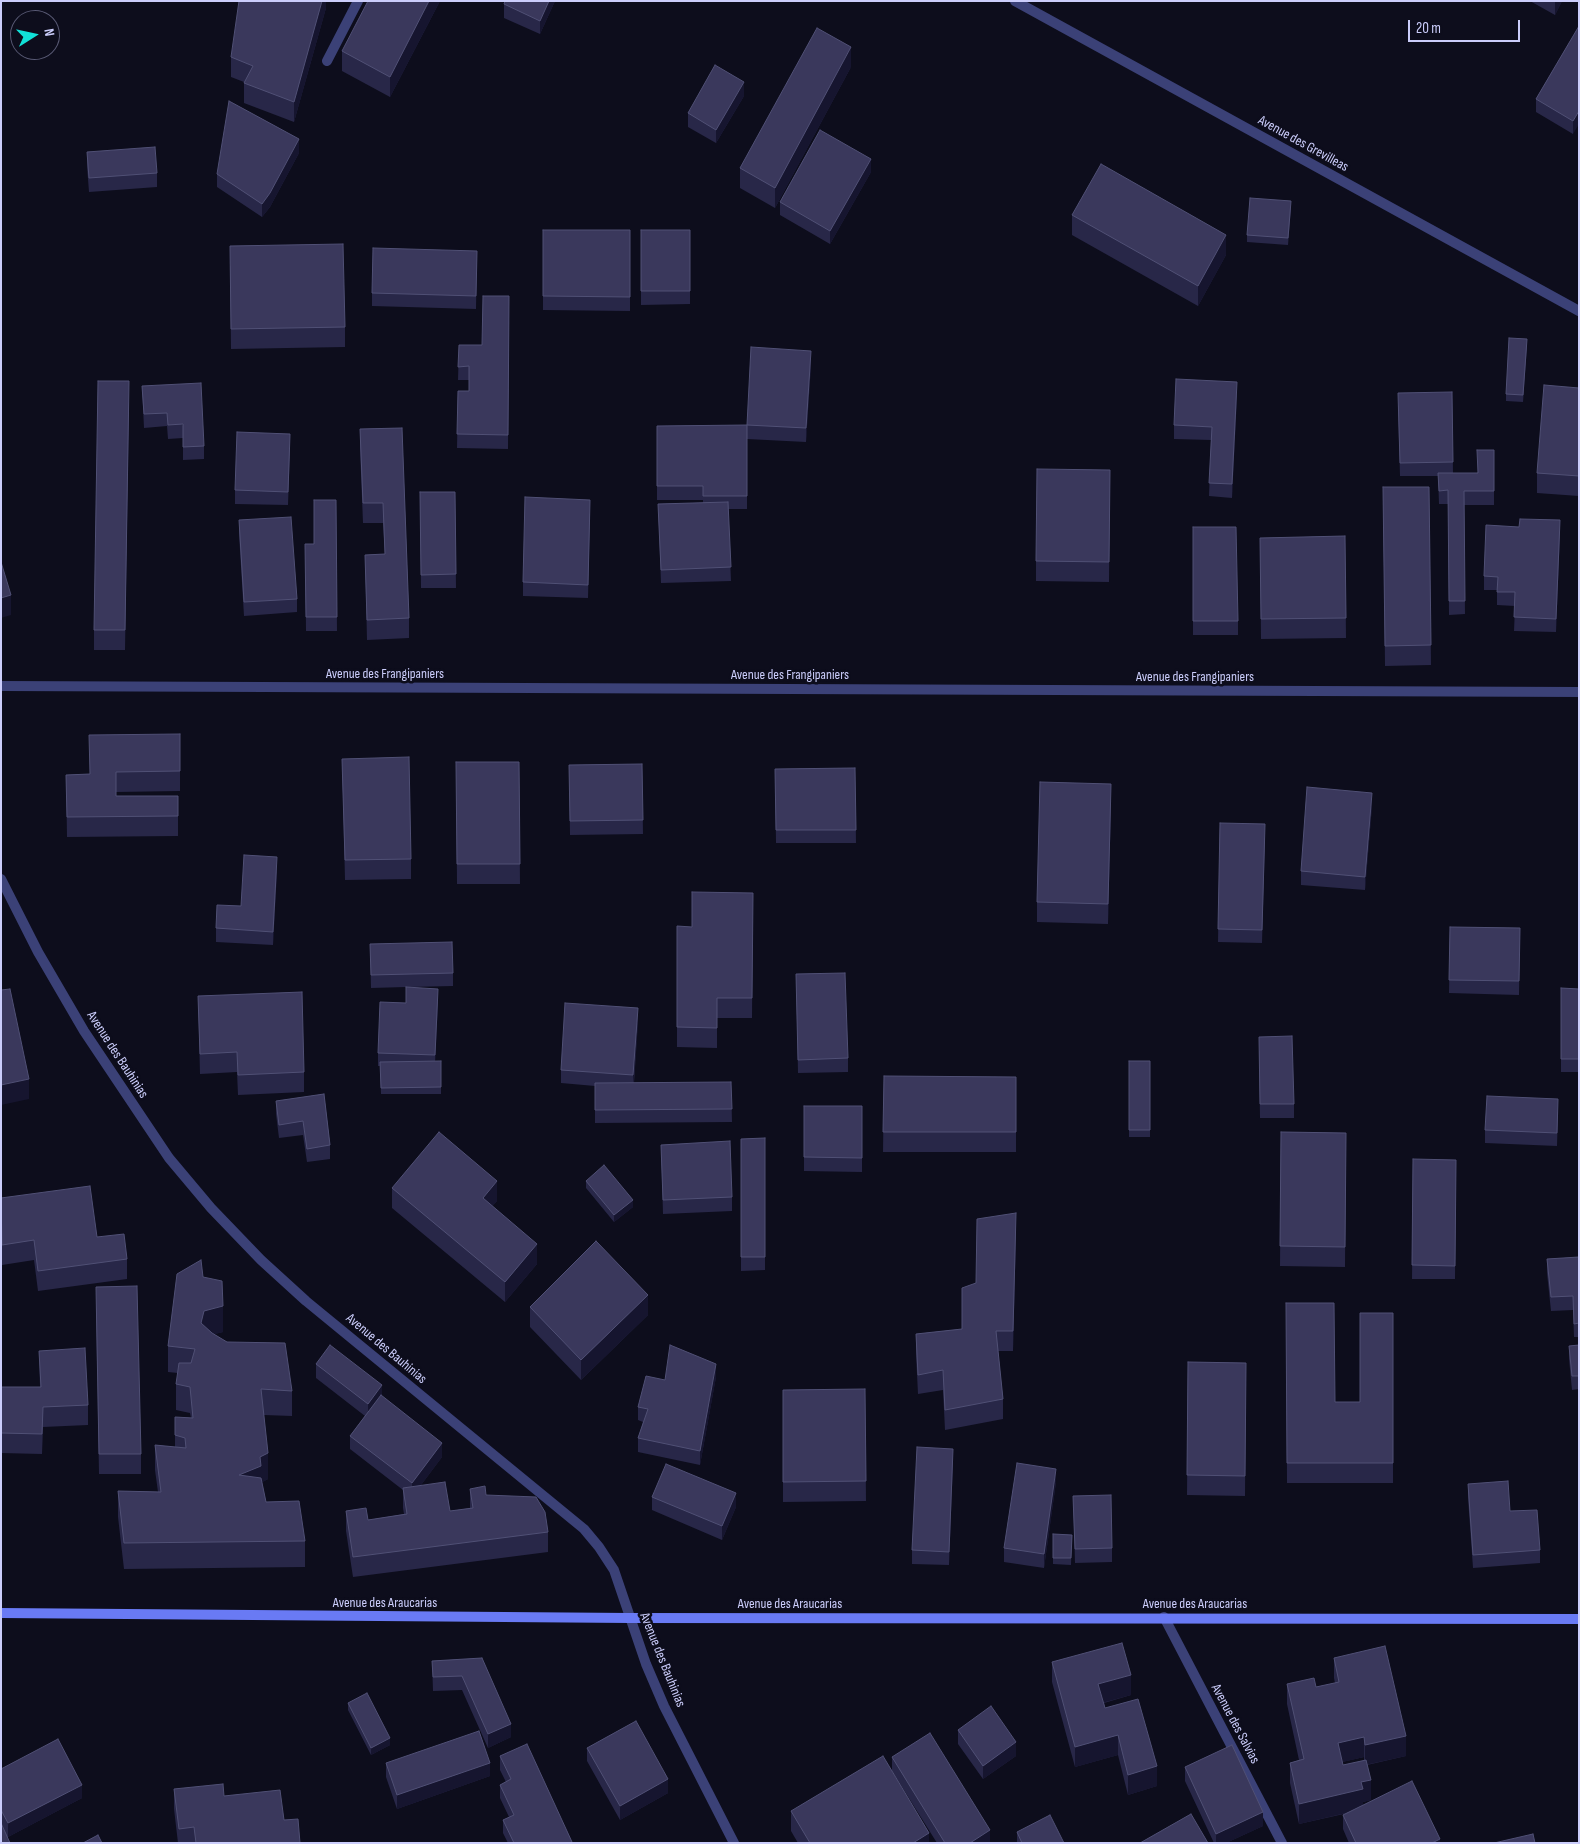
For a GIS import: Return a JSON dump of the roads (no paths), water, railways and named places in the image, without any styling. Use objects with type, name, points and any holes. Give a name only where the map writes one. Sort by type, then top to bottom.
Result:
[{"type":"street","points":[[326,61],[358,1]]},
{"type":"street","name":"Avenue des Grevilleas","points":[[1015,1],[1579,311]]},
{"type":"street","name":"Avenue des Frangipaniers","points":[[1,686],[1579,692]]},
{"type":"street","name":"Avenue des Bauhinias","points":[[1,879],[38,952],[84,1031],[169,1158],[211,1208],[261,1260],[306,1301],[584,1530],[614,1570],[646,1664],[664,1706],[734,1843]]},
{"type":"street","name":"Avenue des Araucarias","points":[[1,1613],[630,1618],[1164,1617],[1579,1619]]},
{"type":"street","name":"Avenue des Salvias","points":[[1164,1617],[1282,1843]]}]
